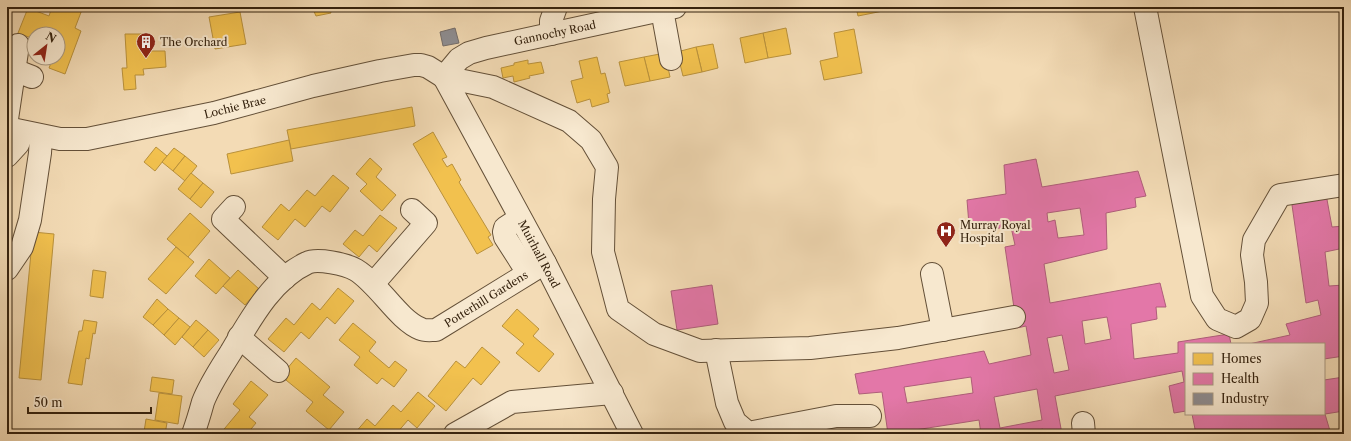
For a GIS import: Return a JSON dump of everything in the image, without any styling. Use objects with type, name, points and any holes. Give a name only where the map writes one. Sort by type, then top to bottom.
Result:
[{"type":"street","points":[[551,34],[551,21],[556,7]]},
{"type":"street","points":[[1145,7],[1202,296],[1217,319],[1236,327],[1250,320],[1257,303],[1252,254],[1254,240],[1280,195],[1344,184]]},
{"type":"street","points":[[669,8],[671,59]]},
{"type":"street","name":"Gannochy Road","points":[[444,77],[459,59],[469,53],[669,8]]},
{"type":"street","points":[[7,156],[18,144],[23,74],[18,45]]},
{"type":"street","name":"Lochie Brae","points":[[19,129],[60,139],[87,138],[139,129],[214,113],[313,86],[414,65],[428,67],[444,77]]},
{"type":"street","points":[[444,77],[493,87],[569,121],[591,140],[607,167],[604,199],[603,252],[618,309],[654,334],[700,351],[810,348],[898,338],[1014,316]]},
{"type":"street","name":"Muirhall Road","points":[[444,77],[520,218],[536,268],[612,393],[632,434]]},
{"type":"street","points":[[7,269],[22,247],[30,220],[40,153],[19,129]]},
{"type":"street","points":[[234,206],[223,219],[285,278]]},
{"type":"street","points":[[373,284],[426,223],[412,210]]},
{"type":"street","name":"Potterhill Gardens","points":[[194,434],[207,395],[239,337],[263,301],[285,278],[308,262],[335,262],[346,265],[357,271],[373,284],[411,324],[422,330],[436,330],[536,268]]},
{"type":"street","points":[[932,274],[942,330]]},
{"type":"street","points":[[239,337],[278,371]]},
{"type":"street","points":[[716,350],[727,403],[735,422],[748,433],[836,416],[870,416]]},
{"type":"street","points":[[455,434],[512,402],[612,393]]},
{"type":"building: Homes","points":[[52,7],[83,7],[75,28],[81,31],[65,74],[49,68],[50,66],[66,66],[66,26],[26,26],[26,36],[18,33],[28,8],[49,16]]},
{"type":"building: Homes","points":[[312,7],[329,7],[331,13],[316,16]]},
{"type":"building: Homes","points":[[856,7],[882,7],[883,11],[858,16]]},
{"type":"building: Homes","points":[[882,7],[904,7],[883,11]]},
{"type":"building: Homes","points":[[240,12],[246,44],[215,49],[209,17]]},
{"type":"building: Homes","points":[[786,28],[791,54],[768,58],[763,33]]},
{"type":"building: Homes","points":[[854,29],[862,73],[824,80],[820,61],[838,57],[834,33]]},
{"type":"building: Homes","points":[[763,33],[768,58],[745,63],[740,38]]},
{"type":"building: Homes","name":"The Orchard","points":[[125,34],[142,34],[144,51],[165,51],[166,67],[143,69],[144,75],[135,75],[136,89],[124,90],[122,68],[127,68]]},
{"type":"building: Homes","points":[[713,44],[718,68],[702,72],[696,47]]},
{"type":"building: Homes","points":[[696,47],[702,72],[683,76],[677,52]]},
{"type":"building: Homes","points":[[665,53],[670,77],[650,81],[644,57]]},
{"type":"building: Homes","points":[[597,57],[601,74],[605,73],[610,93],[607,94],[609,102],[592,107],[590,99],[577,103],[571,81],[583,78],[579,61]]},
{"type":"building: Homes","points":[[644,57],[650,81],[625,86],[619,62]]},
{"type":"building: Homes","points":[[528,60],[528,64],[541,62],[544,73],[529,76],[530,78],[514,82],[513,76],[503,78],[501,68]]},
{"type":"building: Homes","points":[[412,107],[415,126],[291,149],[287,130]]},
{"type":"building: Homes","points":[[433,132],[447,157],[442,159],[447,167],[452,164],[461,180],[459,182],[491,235],[488,237],[493,245],[477,254],[413,144]]},
{"type":"building: Homes","points":[[289,140],[293,161],[231,174],[227,154]]},
{"type":"building: Homes","points":[[156,147],[167,156],[155,171],[144,162]]},
{"type":"building: Homes","points":[[174,148],[185,156],[173,171],[162,162]]},
{"type":"building: Homes","points":[[185,156],[197,166],[185,181],[173,171]]},
{"type":"building: Homes","points":[[370,158],[382,169],[376,177],[396,195],[382,211],[360,191],[367,184],[356,174]]},
{"type":"building: Homes","points":[[191,173],[203,183],[190,199],[178,189]]},
{"type":"building: Homes","points":[[333,175],[349,188],[330,212],[322,206],[305,227],[295,219],[278,240],[262,227],[281,204],[289,211],[307,190],[315,196]]},
{"type":"building: Homes","points":[[203,183],[214,192],[201,208],[190,199]]},
{"type":"building: Homes","points":[[190,213],[210,231],[188,257],[167,239]]},
{"type":"building: Homes","points":[[380,215],[397,228],[377,252],[369,245],[359,257],[343,244],[355,230],[363,236]]},
{"type":"building: Homes","points":[[33,232],[54,234],[41,380],[19,378]]},
{"type":"building: Homes","points":[[176,247],[194,262],[166,294],[148,279]]},
{"type":"building: Homes","points":[[209,259],[230,278],[216,294],[195,276]]},
{"type":"building: Homes","points":[[93,270],[106,272],[103,298],[90,296]]},
{"type":"building: Homes","points":[[238,270],[259,289],[245,305],[223,286]]},
{"type":"building: Homes","points":[[338,288],[354,301],[335,324],[327,317],[309,339],[301,332],[284,352],[268,339],[286,318],[294,325],[312,303],[320,310]]},
{"type":"building: Homes","points":[[157,299],[168,309],[153,325],[143,317]]},
{"type":"building: Homes","points":[[168,309],[179,318],[164,335],[153,325]]},
{"type":"building: Homes","points":[[517,309],[539,329],[533,336],[554,354],[539,372],[516,353],[524,344],[502,326]]},
{"type":"building: Homes","points":[[179,318],[190,327],[175,345],[164,335]]},
{"type":"building: Homes","points":[[84,320],[97,322],[95,334],[93,333],[89,359],[86,358],[82,385],[68,383],[79,331],[82,331]]},
{"type":"building: Homes","points":[[196,320],[208,330],[193,347],[182,337]]},
{"type":"building: Homes","points":[[353,323],[376,342],[369,351],[389,368],[395,361],[407,370],[394,387],[382,378],[377,384],[354,365],[360,357],[339,340]]},
{"type":"building: Homes","points":[[208,330],[219,340],[204,357],[193,347]]},
{"type":"building: Homes","points":[[482,347],[500,362],[481,385],[473,378],[446,411],[428,396],[456,361],[465,368]]},
{"type":"building: Homes","points":[[296,358],[330,387],[323,395],[344,412],[329,430],[306,411],[313,402],[281,376]]},
{"type":"building: Homes","points":[[152,377],[174,380],[172,394],[150,391]]},
{"type":"building: Homes","points":[[251,381],[268,395],[249,417],[256,423],[247,434],[220,434],[240,410],[233,404]]},
{"type":"building: Homes","points":[[418,392],[435,406],[417,428],[408,420],[396,434],[354,434],[367,419],[375,426],[393,405],[401,412]]},
{"type":"building: Homes","points":[[159,393],[182,396],[178,424],[155,420]]},
{"type":"building: Homes","points":[[146,419],[167,423],[165,434],[144,432]]},
{"type":"building: Health","name":"Murray Royal Hospital","points":[[1036,159],[1042,187],[1138,171],[1146,196],[1135,198],[1136,207],[1106,213],[1107,249],[1044,264],[1050,303],[1160,283],[1166,307],[1156,307],[1157,319],[1131,324],[1134,359],[1178,353],[1178,342],[1229,334],[1231,343],[1185,343],[1185,411],[1174,413],[1169,386],[1184,382],[1182,371],[1055,396],[1062,434],[1044,434],[1043,429],[1033,431],[1034,434],[981,434],[979,420],[915,430],[916,434],[888,434],[882,392],[859,394],[855,374],[984,351],[989,364],[1031,355],[1026,326],[1017,328],[1005,247],[1015,245],[1011,227],[980,230],[969,225],[967,200],[1006,194],[1004,165]],"holes":[[[1080,208],[1084,235],[1058,238],[1055,220],[1048,222],[1047,213]],[[1107,317],[1111,339],[1085,344],[1082,321]],[[1062,335],[1069,370],[1054,373],[1047,338]],[[971,377],[973,393],[907,403],[904,387]],[[1037,389],[1042,420],[1000,428],[994,397]]]},
{"type":"building: Health","points":[[1326,194],[1332,227],[1344,226],[1344,248],[1325,252],[1329,286],[1344,285],[1344,356],[1325,359],[1325,343],[1254,343],[1290,335],[1286,324],[1321,315],[1318,300],[1306,303],[1291,198]]},
{"type":"building: Health","points":[[712,285],[718,324],[677,330],[671,291]]},
{"type":"building: Health","points":[[1344,377],[1344,411],[1325,414],[1325,380]]},
{"type":"building: Health","points":[[1325,414],[1330,431],[1318,434],[1196,434],[1192,415]]},
{"type":"building: Industry","points":[[455,28],[459,43],[443,46],[440,32]]},
{"type":"place","name":"The Orchard","points":[[146,59]]},
{"type":"place","name":"Murray Royal Hospital","points":[[946,248]]}]
